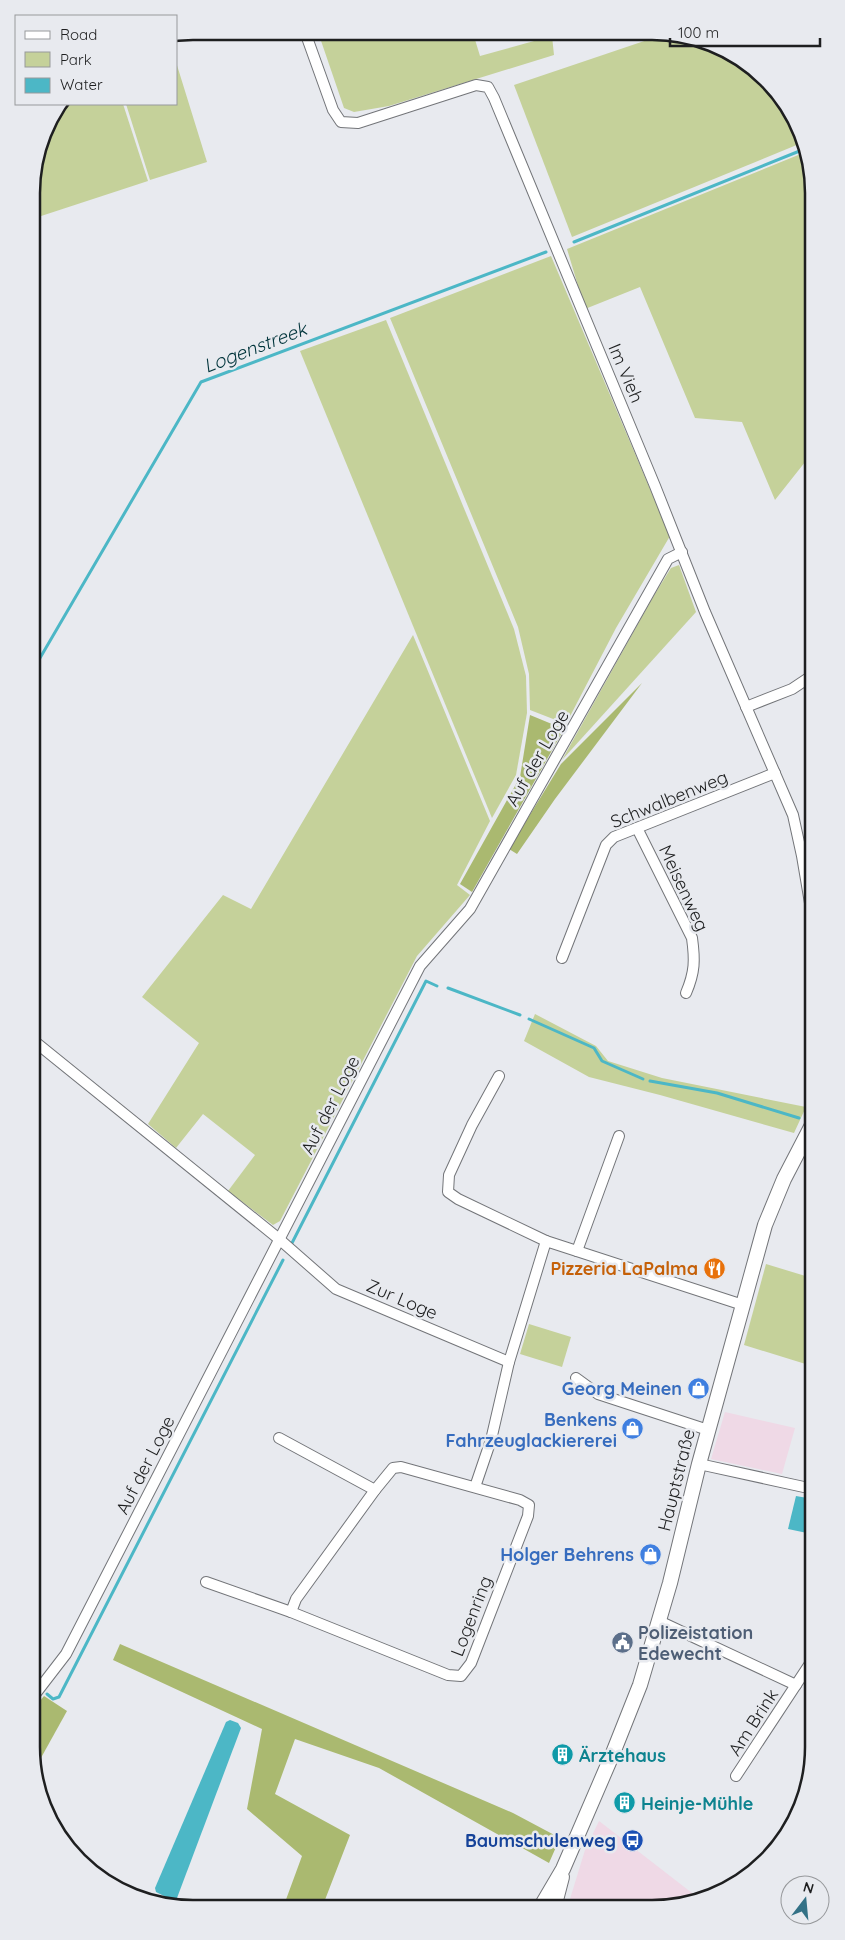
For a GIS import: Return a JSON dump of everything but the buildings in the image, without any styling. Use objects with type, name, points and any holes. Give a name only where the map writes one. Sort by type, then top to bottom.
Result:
[{"type":"main road","name":"Hauptstraße","points":[[547,1900],[564,1869],[640,1685],[659,1621],[708,1430],[765,1225],[774,1202],[805,1139]]},
{"type":"street","name":"Im Vieh","points":[[308,40],[332,110],[341,122],[358,123],[476,85],[488,87],[682,552],[705,612],[793,816],[805,874]]},
{"type":"street","name":"Auf der Loge","points":[[40,1689],[66,1654],[420,966],[470,909],[668,560],[682,552]]},
{"type":"street","points":[[746,707],[792,689],[805,680]]},
{"type":"street","name":"Schwalbenweg","points":[[562,958],[606,845],[614,837],[775,774]]},
{"type":"street","name":"Meisenweg","points":[[637,828],[692,938],[694,954],[693,977],[686,993]]},
{"type":"street","name":"Zur Loge","points":[[40,1045],[279,1239],[336,1289],[509,1362]]},
{"type":"street","points":[[499,1076],[472,1125],[449,1175],[448,1192],[458,1200],[546,1242],[742,1305]]},
{"type":"street","points":[[577,1251],[619,1136]]},
{"type":"street","points":[[475,1486],[491,1440],[509,1362],[546,1242]]},
{"type":"street","points":[[576,1378],[598,1394],[708,1430]]},
{"type":"street","points":[[279,1438],[374,1490]]},
{"type":"street","points":[[699,1464],[805,1486]]},
{"type":"street","name":"Logenring","points":[[206,1582],[291,1612],[448,1675],[461,1676],[471,1663],[528,1516],[529,1505],[520,1500],[475,1486],[401,1467],[394,1468],[374,1490],[296,1599],[291,1612]]},
{"type":"street","name":"Am Brink","points":[[659,1621],[796,1685]]},
{"type":"street","name":"Am Brink","points":[[736,1776],[805,1671]]},
{"type":"shaded area","points":[[725,1412],[795,1428],[782,1474],[711,1459]]},
{"type":"shaded area","points":[[599,1821],[694,1894],[672,1899],[652,1900],[570,1900],[585,1850]]},
{"type":"green space","points":[[321,40],[475,40],[480,56],[538,40],[552,40],[554,55],[389,106],[354,112],[344,108]]},
{"type":"green space","points":[[647,40],[682,43],[720,56],[753,78],[773,100],[785,117],[797,145],[572,237],[514,85]]},
{"type":"green space","points":[[178,68],[207,162],[150,180],[126,105],[178,105]]},
{"type":"green space","points":[[68,105],[123,105],[148,181],[40,216],[40,183],[45,153],[60,116]]},
{"type":"green space","points":[[800,154],[805,193],[805,462],[775,500],[742,422],[695,418],[640,287],[585,309],[567,249]]},
{"type":"green space","points":[[551,256],[670,536],[616,628],[566,724],[530,710],[529,674],[518,627],[390,318]]},
{"type":"green space","points":[[386,320],[514,629],[526,676],[527,713],[516,775],[492,818],[300,351]]},
{"type":"green space","points":[[679,565],[696,612],[562,760],[653,597],[671,568]]},
{"type":"green space","points":[[413,635],[490,821],[457,885],[470,895],[417,956],[280,1221],[273,1225],[228,1191],[255,1155],[203,1114],[176,1148],[148,1124],[199,1043],[142,997],[223,895],[251,909]]},
{"type":"green space","points":[[642,683],[555,799],[517,854],[509,849],[561,764]]},
{"type":"green space","points":[[530,715],[564,729],[472,892],[460,884],[520,777]]},
{"type":"green space","points":[[535,1014],[596,1046],[608,1061],[662,1078],[805,1107],[805,1109],[794,1133],[589,1077],[524,1041]]},
{"type":"green space","points":[[766,1264],[805,1276],[805,1364],[744,1345]]},
{"type":"green space","points":[[529,1324],[571,1337],[562,1367],[520,1354]]},
{"type":"green space","points":[[120,1644],[513,1813],[560,1838],[549,1863],[379,1768],[295,1739],[275,1794],[350,1835],[325,1900],[286,1900],[302,1856],[247,1809],[262,1729],[113,1660]]},
{"type":"green space","points":[[44,1696],[67,1711],[41,1759],[40,1747],[40,1701]]},
{"type":"water","points":[[796,1496],[805,1498],[805,1533],[788,1529]]},
{"type":"water","points":[[230,1720],[238,1723],[241,1728],[177,1898],[167,1898],[156,1892],[155,1888],[226,1722]]},
{"type":"waterway","points":[[574,242],[799,151]]},
{"type":"waterway","name":"Logenstreek","points":[[40,658],[201,382],[546,252]]},
{"type":"waterway","points":[[292,1243],[426,981],[437,986]]},
{"type":"waterway","points":[[448,988],[520,1015]]},
{"type":"waterway","points":[[529,1019],[594,1048],[602,1061],[643,1079]]},
{"type":"waterway","points":[[650,1081],[717,1093],[799,1118]]},
{"type":"waterway","points":[[47,1694],[53,1699],[59,1697],[283,1260]]},
{"type":"place","name":"Pizzeria LaPalma","points":[[714,1268]]},
{"type":"place","name":"Georg Meinen","points":[[698,1388]]},
{"type":"place","name":"Benkens Fahrzeuglackiererei","points":[[633,1429]]},
{"type":"place","name":"Holger Behrens","points":[[650,1554]]},
{"type":"place","name":"Polizeistation Edewecht","points":[[622,1642]]},
{"type":"place","name":"Ärztehaus","points":[[563,1755]]},
{"type":"place","name":"Heinje-Mühle","points":[[625,1803]]},
{"type":"place","name":"Baumschulenweg","points":[[632,1840]]}]
